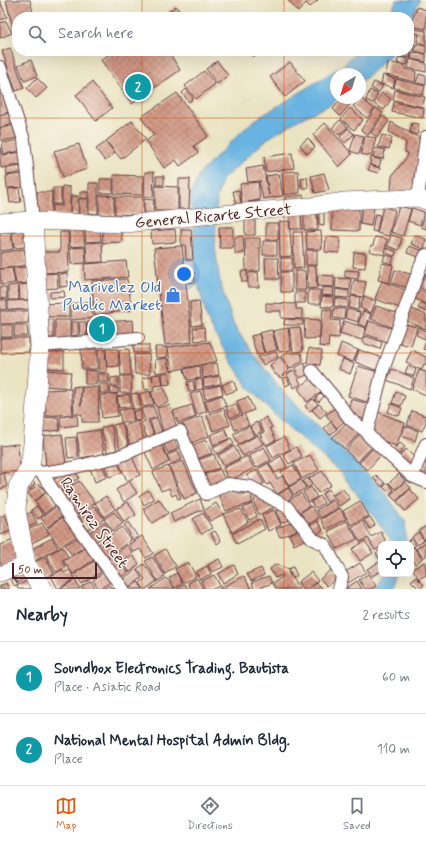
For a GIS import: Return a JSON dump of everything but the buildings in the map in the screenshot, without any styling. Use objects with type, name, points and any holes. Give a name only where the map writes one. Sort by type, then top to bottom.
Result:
[{"type":"main road","name":"General Ricarte Street","points":[[0,223],[33,221],[126,224],[312,206],[345,201],[386,199],[422,200]]},
{"type":"main road","points":[[33,221],[40,346],[33,444],[36,470],[18,487],[16,510],[26,564],[43,589]]},
{"type":"street","points":[[0,67],[24,140],[33,221]]},
{"type":"street","points":[[422,200],[426,137]]},
{"type":"street","points":[[367,432],[383,370],[420,267],[426,255]]},
{"type":"street","points":[[40,346],[138,338]]},
{"type":"street","points":[[312,371],[350,419],[367,432],[369,436],[412,476],[426,482]]},
{"type":"street","points":[[36,470],[68,469],[117,457],[180,431],[206,494],[228,484],[251,487],[287,507],[313,539],[325,545],[342,577],[339,589]]},
{"type":"street","points":[[412,476],[426,444]]},
{"type":"street","name":"Ramirez Street","points":[[36,470],[123,589]]},
{"type":"street","points":[[0,574],[26,564]]},
{"type":"water","points":[[396,0],[420,0],[414,12],[389,12]]},
{"type":"water","points":[[352,56],[389,56],[366,78],[366,68],[339,68]]},
{"type":"water","points":[[330,74],[331,104],[298,120],[267,139],[223,179],[217,196],[215,247],[220,283],[234,326],[260,363],[283,391],[382,489],[405,521],[406,541],[391,541],[342,474],[277,417],[248,387],[227,355],[207,319],[195,272],[194,232],[190,195],[200,173],[252,122]]},
{"type":"water","points":[[383,577],[398,577],[394,589],[373,589]]},
{"type":"place","name":"National Mental Hospital Admin Bldg.","points":[[138,87]]},
{"type":"place","name":"Marivelez Old Public Market","points":[[173,295]]},
{"type":"place","name":"Soundbox Electronics Trading. Bautista","points":[[102,329]]}]
